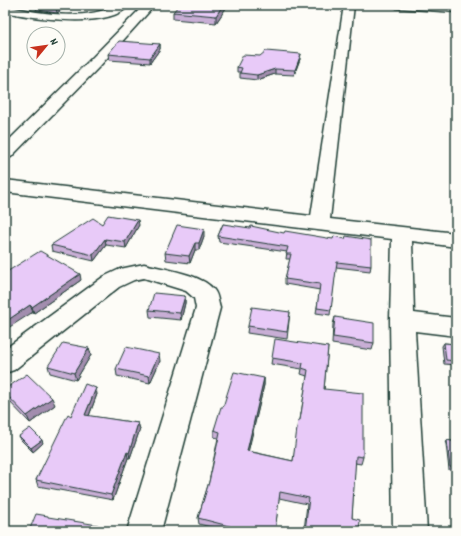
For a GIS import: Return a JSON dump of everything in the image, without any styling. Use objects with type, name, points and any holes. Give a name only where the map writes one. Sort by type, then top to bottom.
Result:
[{"type":"street","points":[[5,9],[60,17],[98,16],[116,10],[124,5]]},
{"type":"street","points":[[5,153],[94,64],[150,5]]},
{"type":"street","points":[[320,223],[349,5]]},
{"type":"street","points":[[397,5],[435,6],[456,9]]},
{"type":"street","points":[[46,26],[60,17],[69,7]]},
{"type":"street","points":[[106,32],[122,33]]},
{"type":"street","points":[[5,186],[456,240]]},
{"type":"street","points":[[402,233],[402,320],[410,531]]},
{"type":"street","points":[[5,363],[111,282],[128,274],[144,271],[194,285],[205,295],[208,308],[144,531]]},
{"type":"street","points":[[402,320],[456,327]]},
{"type":"building","points":[[35,5],[60,5],[56,8]]},
{"type":"building","points":[[179,5],[223,5],[216,16],[173,12]]},
{"type":"building","points":[[119,41],[160,44],[150,58],[108,54]]},
{"type":"building","points":[[266,51],[301,54],[295,70],[275,69],[257,75],[240,73],[242,68],[237,67],[243,55],[260,56]]},
{"type":"building","points":[[108,215],[138,220],[125,242],[105,239],[93,255],[51,245],[93,218],[102,224]]},
{"type":"building","points":[[223,224],[250,228],[251,226],[284,233],[285,231],[333,239],[334,236],[345,239],[346,236],[371,240],[371,266],[337,262],[331,310],[317,308],[320,284],[285,279],[291,254],[286,254],[288,247],[218,236]]},
{"type":"building","points":[[177,225],[204,229],[199,243],[195,243],[189,256],[165,253]]},
{"type":"building","points":[[40,251],[80,274],[32,307],[30,305],[5,322],[5,273]]},
{"type":"building","points":[[154,293],[185,296],[180,313],[149,310]]},
{"type":"building","points":[[252,307],[290,312],[287,332],[248,326]]},
{"type":"building","points":[[335,317],[374,323],[374,343],[333,337]]},
{"type":"building","points":[[275,339],[328,347],[324,389],[363,393],[363,457],[356,456],[352,518],[360,520],[359,531],[305,531],[309,498],[280,492],[275,531],[248,531],[198,518],[209,482],[220,432],[214,430],[234,372],[264,378],[247,451],[293,461],[298,420],[300,420],[308,370],[302,368],[303,363],[272,358]]},
{"type":"building","points":[[63,343],[89,348],[74,373],[48,366]]},
{"type":"building","points":[[444,343],[456,344],[456,361],[446,360]]},
{"type":"building","points":[[126,347],[159,354],[149,376],[116,369]]},
{"type":"building","points":[[27,374],[52,398],[27,416],[5,393],[5,389]]},
{"type":"building","points":[[85,384],[96,388],[85,415],[138,423],[129,453],[127,452],[111,495],[36,480],[68,414],[71,416]]},
{"type":"building","points":[[30,428],[42,440],[31,448],[19,436]]},
{"type":"building","points":[[447,440],[456,442],[456,468],[450,467]]},
{"type":"building","points":[[36,514],[98,525],[96,531],[29,531]]}]
